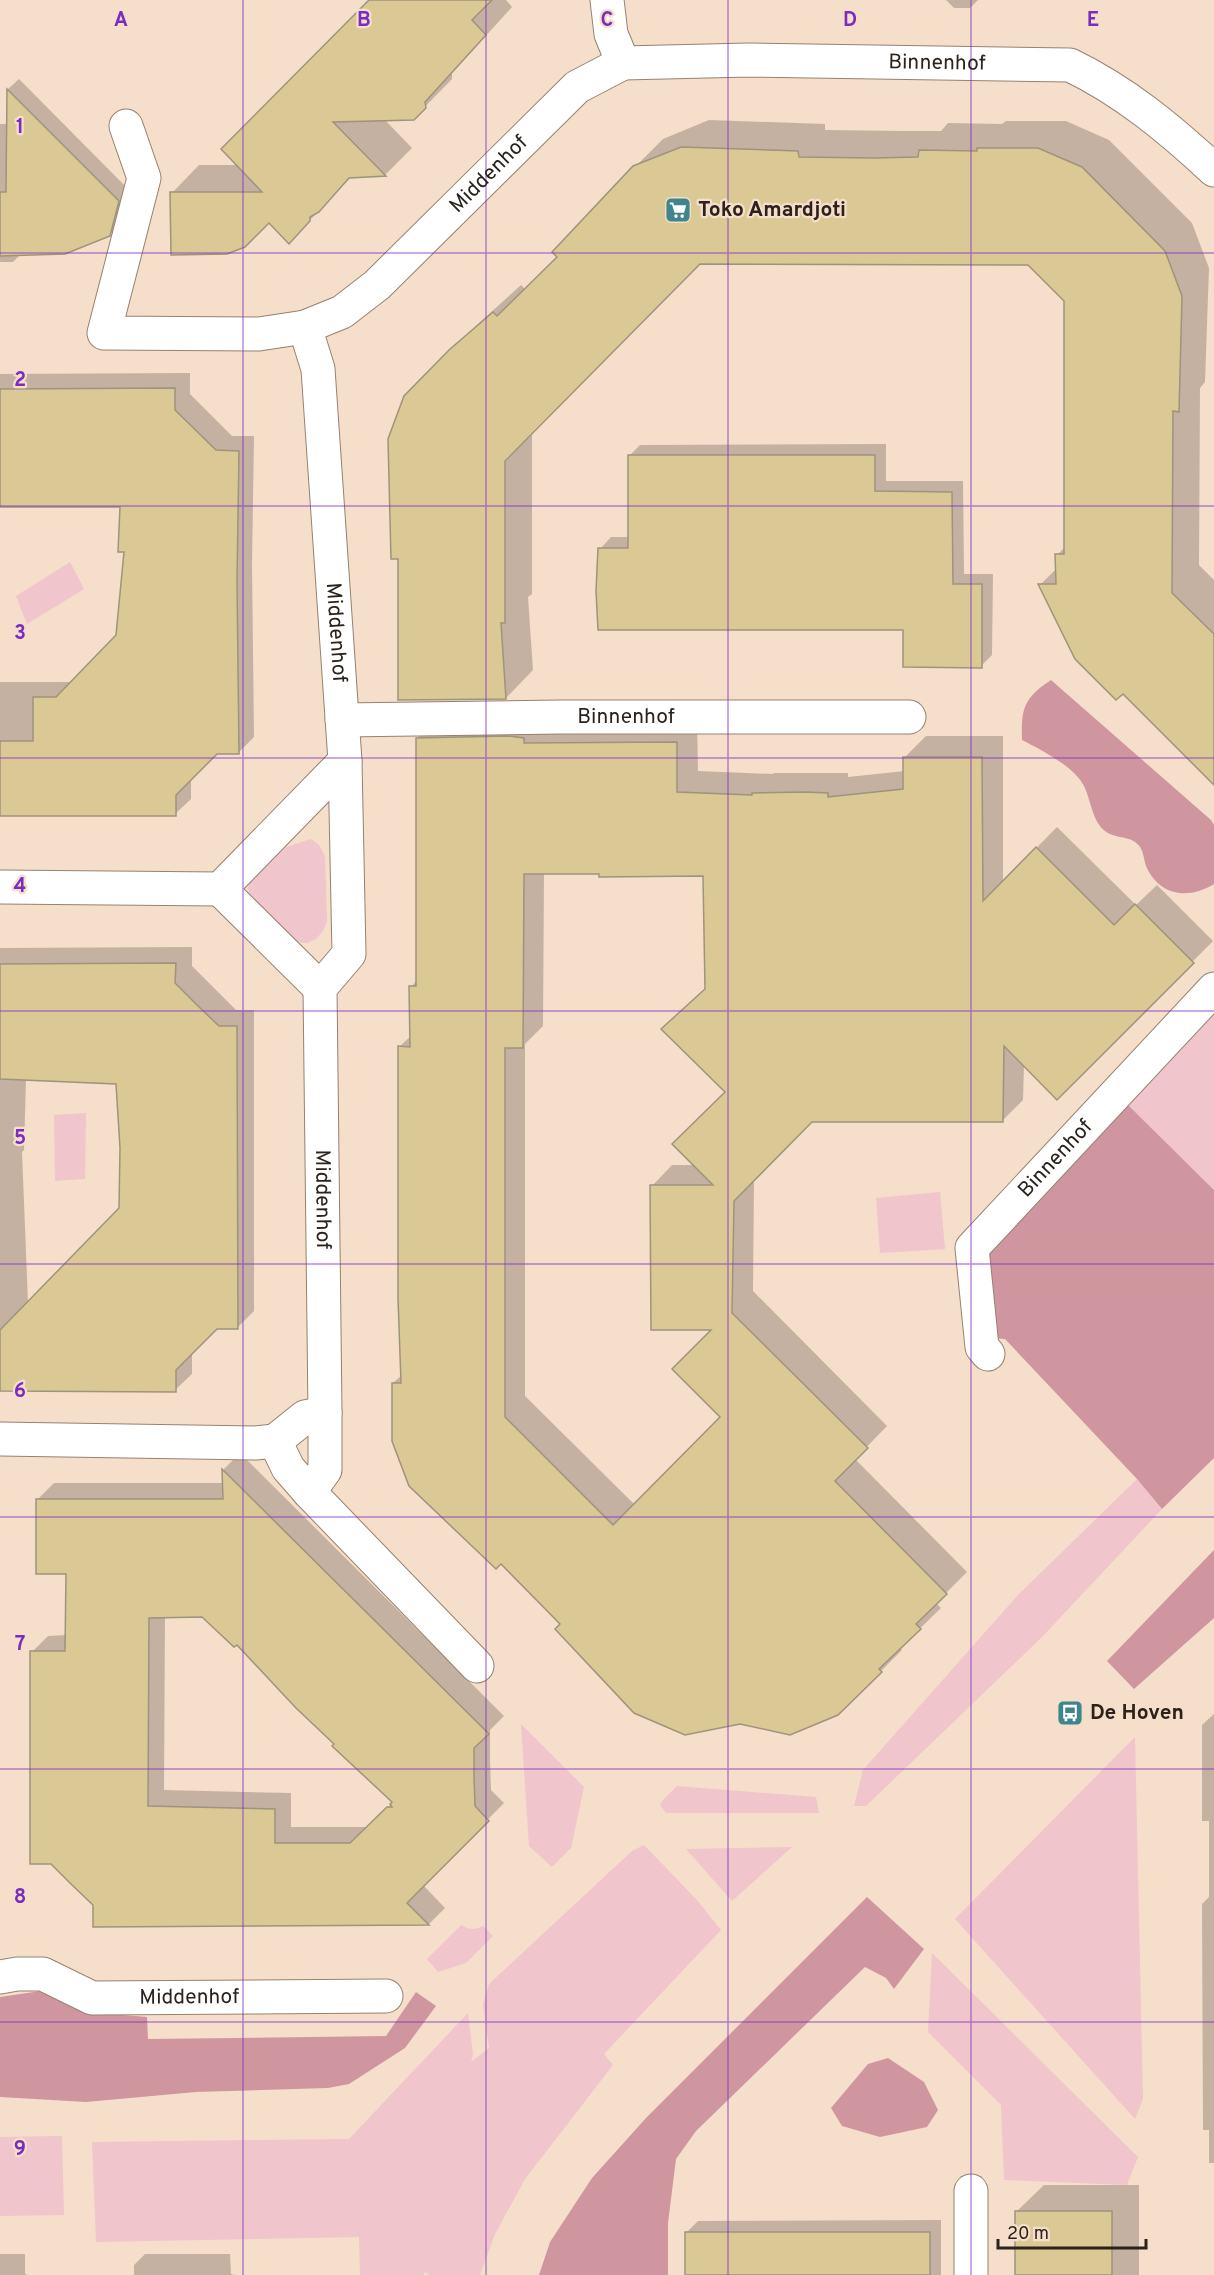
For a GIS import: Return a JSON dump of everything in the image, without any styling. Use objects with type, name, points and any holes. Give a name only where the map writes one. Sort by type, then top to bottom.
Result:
[{"type":"street","points":[[607,0],[611,34],[623,63]]},
{"type":"street","name":"Binnenhof","points":[[623,63],[749,60],[1070,65],[1097,78],[1129,98],[1214,170]]},
{"type":"street","name":"Middenhof","points":[[126,126],[144,178],[104,333],[259,334],[305,327],[342,312],[377,285],[577,87],[623,63]]},
{"type":"street","name":"Middenhof","points":[[305,327],[318,369],[345,761],[349,954],[320,988],[325,1470],[309,1491]]},
{"type":"street","name":"Binnenhof","points":[[342,720],[561,717],[909,717]]},
{"type":"street","points":[[220,889],[345,761]]},
{"type":"street","points":[[0,887],[220,889],[320,988]]},
{"type":"street","name":"Binnenhof","points":[[988,1354],[982,1347],[972,1248],[1214,989]]},
{"type":"street","points":[[0,1439],[255,1443],[275,1441],[305,1417],[325,1413]]},
{"type":"street","points":[[275,1441],[288,1468],[477,1666]]},
{"type":"street","name":"Middenhof","points":[[0,1977],[17,1974],[43,1974],[92,1998],[386,1996]]},
{"type":"street","points":[[971,2191],[971,2275]]},
{"type":"shaded area","points":[[70,562],[84,589],[27,624],[16,596]]},
{"type":"shaded area","points":[[1051,680],[1211,820],[1214,825],[1214,884],[1194,892],[1184,893],[1166,889],[1158,884],[1146,866],[1138,844],[1108,833],[1097,822],[1084,786],[1073,772],[1056,759],[1022,740],[1022,720],[1026,705],[1035,692]]},
{"type":"shaded area","points":[[311,839],[319,845],[325,856],[327,921],[323,931],[316,939],[307,943],[296,942],[251,902],[248,887],[253,876],[286,847]]},
{"type":"shaded area","points":[[1214,1012],[1214,1190],[1126,1103]]},
{"type":"shaded area","points":[[1126,1103],[1214,1190],[1214,1458],[1162,1509],[1137,1479],[1005,1339],[987,1338],[979,1253]]},
{"type":"shaded area","points":[[86,1113],[85,1179],[55,1181],[54,1115]]},
{"type":"shaded area","points":[[940,1192],[945,1249],[880,1253],[876,1198]]},
{"type":"shaded area","points":[[1137,1479],[1162,1509],[1042,1637],[866,1806],[854,1806],[863,1770],[1018,1595]]},
{"type":"shaded area","points":[[1214,1550],[1214,1618],[1134,1689],[1107,1661]]},
{"type":"shaded area","points":[[521,1724],[584,1787],[571,1848],[552,1867],[529,1846]]},
{"type":"shaded area","points":[[1135,1737],[1143,2099],[1135,2119],[955,1919]]},
{"type":"shaded area","points":[[677,1786],[816,1797],[819,1813],[666,1813],[660,1805]]},
{"type":"shaded area","points":[[644,1845],[696,1899],[721,1930],[604,2054],[613,2065],[525,2179],[495,2234],[480,2275],[430,2275],[425,2272],[423,2275],[360,2275],[359,2237],[96,2242],[92,2142],[349,2139],[468,2013],[473,2055],[471,2062],[489,2048],[483,2005],[489,1984],[632,1851]]},
{"type":"shaded area","points":[[792,1847],[732,1901],[686,1849]]},
{"type":"shaded area","points":[[867,1897],[924,1949],[894,1989],[886,1978],[865,1967],[696,2131],[676,2159],[668,2223],[668,2275],[539,2275],[550,2242],[592,2178],[646,2118]]},
{"type":"shaded area","points":[[461,1925],[472,1929],[483,1926],[493,1936],[466,1963],[438,1972],[427,1959]]},
{"type":"shaded area","points":[[932,1953],[1138,2157],[1127,2185],[1004,2180],[1001,2105],[928,2032]]},
{"type":"shaded area","points":[[41,1991],[88,2012],[147,2017],[148,2039],[386,2036],[416,1992],[436,2006],[405,2048],[349,2084],[328,2088],[196,2092],[86,2102],[0,2097],[0,1997]]},
{"type":"shaded area","points":[[888,2058],[924,2082],[938,2110],[927,2127],[880,2137],[842,2126],[831,2108],[868,2064]]},
{"type":"shaded area","points":[[62,2136],[64,2215],[0,2216],[0,2137]]},
{"type":"building","points":[[369,0],[492,0],[472,20],[486,35],[425,102],[426,108],[414,120],[333,122],[386,176],[349,178],[319,212],[310,217],[310,221],[289,244],[269,223],[245,247],[227,254],[171,255],[170,192],[262,192],[221,149]]},
{"type":"building","points":[[7,89],[119,201],[110,236],[65,254],[0,256],[0,192],[6,192]]},
{"type":"building","points":[[681,147],[798,151],[799,157],[874,158],[918,157],[919,150],[977,151],[977,148],[1038,148],[1082,167],[1165,251],[1182,296],[1179,412],[1173,411],[1172,593],[1214,634],[1214,785],[1123,694],[1116,700],[1075,659],[1038,584],[1056,584],[1055,554],[1064,554],[1064,301],[1028,265],[700,264],[505,461],[505,623],[501,623],[506,699],[398,700],[398,559],[391,559],[388,439],[404,396],[449,350],[493,312],[497,316],[557,257],[552,252],[633,166]]},
{"type":"building","points":[[175,388],[175,410],[216,450],[239,451],[237,581],[239,754],[217,754],[176,795],[176,816],[0,816],[0,741],[33,741],[33,697],[56,697],[116,635],[124,552],[118,552],[120,507],[0,507],[0,389]]},
{"type":"building","points":[[628,455],[875,455],[875,491],[952,492],[953,584],[982,584],[982,668],[903,667],[903,630],[598,630],[596,591],[598,548],[628,548]]},
{"type":"building","points":[[509,736],[524,738],[524,743],[677,742],[677,792],[752,795],[752,793],[805,792],[828,793],[828,797],[903,789],[903,757],[982,757],[983,901],[1036,847],[1114,925],[1135,904],[1194,963],[1057,1100],[1004,1046],[1003,1122],[812,1122],[734,1201],[732,1313],[868,1448],[835,1481],[947,1594],[916,1624],[921,1629],[879,1669],[882,1672],[838,1715],[790,1735],[740,1724],[685,1735],[634,1713],[555,1629],[560,1624],[501,1564],[496,1569],[409,1486],[392,1441],[392,1383],[401,1383],[398,1298],[398,1046],[410,1047],[409,986],[416,986],[416,738]],"holes":[[[524,874],[599,874],[599,877],[703,876],[705,989],[661,1029],[725,1092],[672,1144],[713,1185],[650,1185],[651,1330],[711,1330],[672,1369],[720,1417],[613,1525],[505,1417],[505,1048],[523,1048]]]},
{"type":"building","points":[[176,963],[175,983],[219,1026],[237,1026],[238,1329],[217,1329],[176,1370],[176,1392],[0,1391],[0,1330],[119,1208],[120,1148],[116,1084],[0,1079],[0,964]]},
{"type":"building","points":[[222,1469],[489,1734],[474,1748],[474,1777],[475,1806],[489,1821],[407,1903],[429,1925],[93,1927],[93,1905],[51,1864],[30,1864],[30,1651],[65,1651],[66,1574],[36,1574],[36,1499],[223,1499]],"holes":[[[202,1617],[234,1647],[237,1645],[296,1708],[334,1744],[332,1746],[392,1802],[390,1804],[392,1807],[387,1807],[350,1843],[275,1843],[275,1809],[148,1806],[149,1618]]]},
{"type":"building","points":[[1015,2211],[1112,2211],[1112,2275],[1015,2275]]},
{"type":"building","points":[[685,2232],[930,2232],[930,2275],[685,2275]]},
{"type":"place","name":"Toko Amardjoti","points":[[678,210]]},
{"type":"place","name":"De Hoven","points":[[1070,1713]]}]
